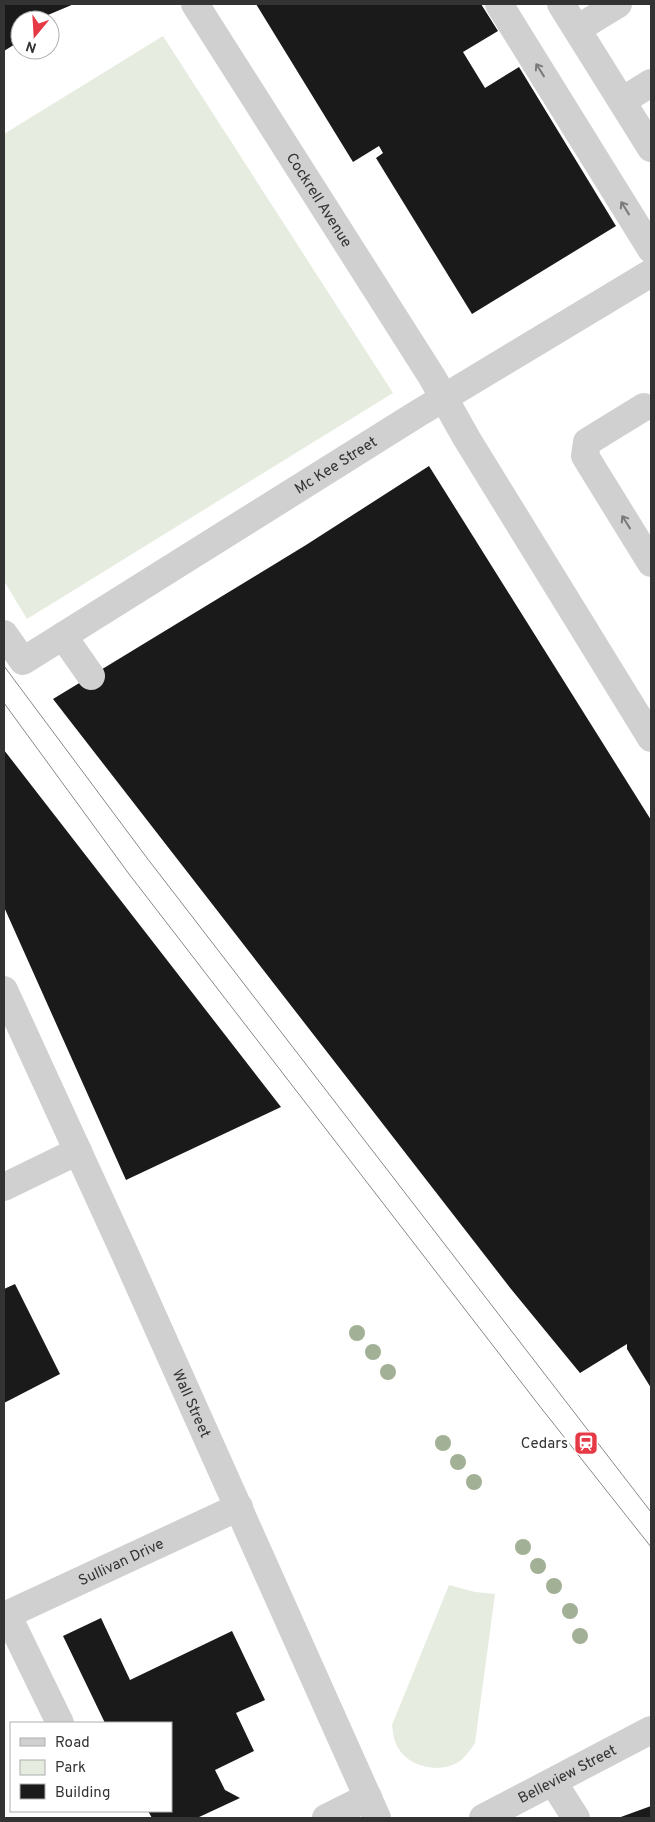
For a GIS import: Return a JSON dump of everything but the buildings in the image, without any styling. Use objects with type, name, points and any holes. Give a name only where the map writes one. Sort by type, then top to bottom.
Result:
[{"type":"street","name":"Cockrell Avenue","points":[[195,4],[443,398],[651,738]]},
{"type":"street","points":[[499,4],[651,249]]},
{"type":"street","points":[[562,4],[651,148]]},
{"type":"street","points":[[577,29],[618,4]]},
{"type":"street","points":[[622,101],[651,83]]},
{"type":"street","name":"Mc Kee Street","points":[[4,634],[24,661],[443,398],[650,277]]},
{"type":"street","points":[[649,409],[587,442],[585,456],[651,563]]},
{"type":"street","points":[[64,636],[91,676]]},
{"type":"street","name":"Wall Street","points":[[4,990],[239,1507],[372,1808]]},
{"type":"street","points":[[4,1187],[78,1151]]},
{"type":"street","name":"Sullivan Drive","points":[[5,1615],[239,1507]]},
{"type":"street","points":[[5,1615],[59,1722]]},
{"type":"street","name":"Belleview Street","points":[[483,1818],[651,1730]]},
{"type":"street","points":[[553,1782],[576,1818]]},
{"type":"street","points":[[326,1818],[372,1808]]},
{"type":"green space","points":[[163,36],[393,393],[27,619],[4,581],[4,134]]},
{"type":"green space","points":[[449,1585],[475,1592],[495,1594],[475,1743],[460,1761],[452,1765],[435,1768],[418,1764],[403,1755],[396,1743],[392,1725]]},
{"type":"tram line","points":[[4,666],[147,858],[651,1512]]},
{"type":"tram line","points":[[4,703],[129,874],[538,1404],[651,1547]]},
{"type":"place","name":"Cedars","points":[[586,1443]]}]
